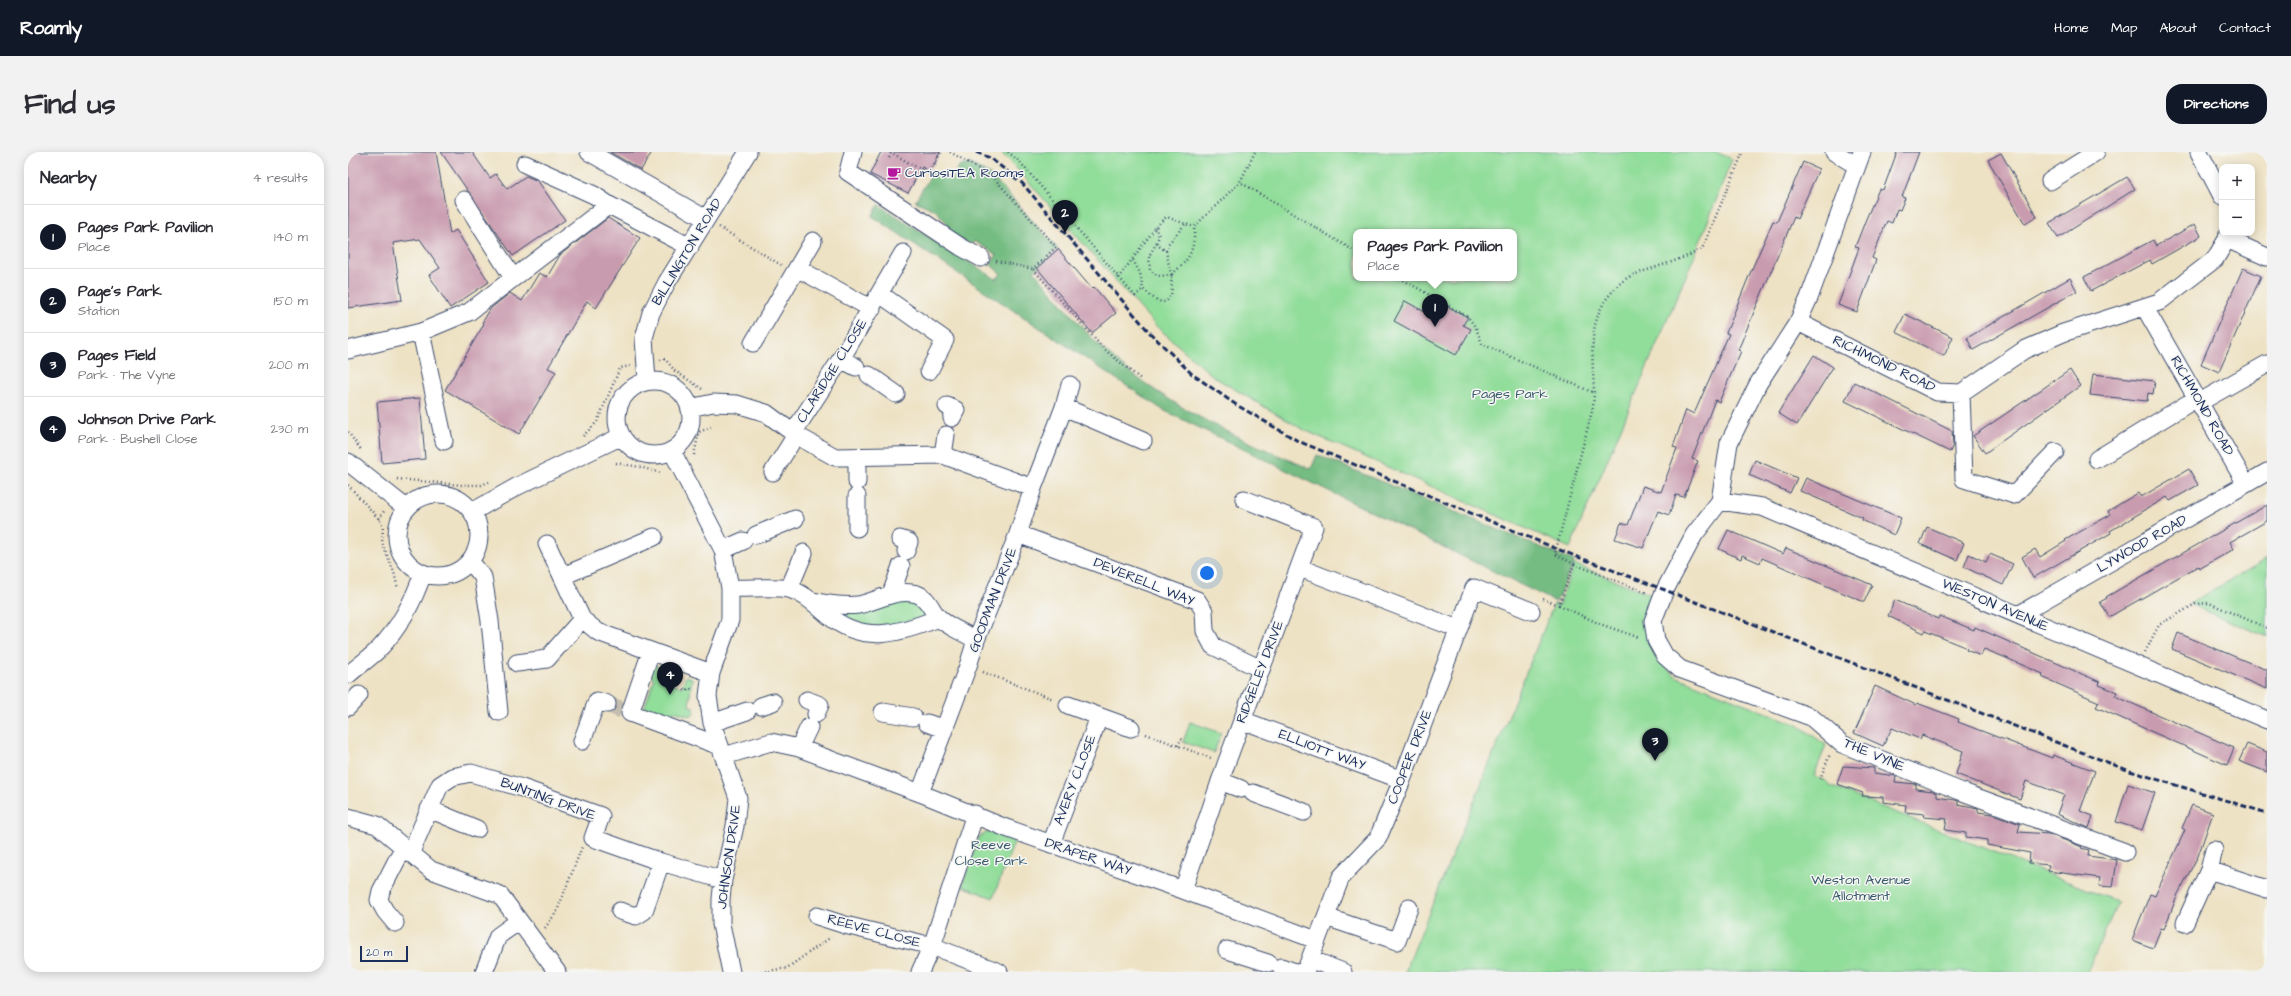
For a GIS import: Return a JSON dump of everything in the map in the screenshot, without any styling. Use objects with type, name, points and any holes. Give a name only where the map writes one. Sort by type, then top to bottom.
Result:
[{"type":"street","points":[[589,152],[710,222]]},
{"type":"street","name":"BILLINGTON ROAD","points":[[647,381],[644,338],[651,313],[667,282],[690,247],[710,222],[748,152]]},
{"type":"street","points":[[853,152],[848,172],[961,247],[981,258]]},
{"type":"street","points":[[1720,501],[1729,443],[1758,384],[1798,322],[1809,298],[1860,159],[1834,152]]},
{"type":"street","points":[[2050,181],[2096,152]]},
{"type":"street","points":[[2199,152],[2219,190]]},
{"type":"street","points":[[525,164],[594,195],[609,205],[690,247]]},
{"type":"street","points":[[464,200],[513,278]]},
{"type":"street","points":[[348,350],[421,332],[468,312],[609,205]]},
{"type":"street","points":[[2055,452],[2014,495],[1964,479],[1961,393],[2024,350],[2063,333],[2145,308],[2159,302],[2215,259],[2227,236],[2267,258]]},
{"type":"street","points":[[753,343],[773,311],[790,267],[813,241]]},
{"type":"street","name":"CLARIDGE CLOSE","points":[[773,472],[794,434],[872,309],[903,253]]},
{"type":"street","name":"CLARIDGE CLOSE","points":[[790,267],[872,309]]},
{"type":"street","points":[[880,294],[945,340],[929,371]]},
{"type":"street","name":"RICHMOND ROAD","points":[[2145,308],[2246,484]]},
{"type":"street","name":"RICHMOND ROAD","points":[[1798,322],[1937,392],[1961,393]]},
{"type":"street","points":[[421,332],[444,441]]},
{"type":"street","points":[[841,359],[896,394]]},
{"type":"street","points":[[2097,459],[2198,400],[2267,364]]},
{"type":"street","points":[[647,381],[669,383],[678,389],[686,397],[692,419],[689,431],[683,441],[672,450],[656,455],[639,452],[629,445],[622,436],[618,425],[618,413],[621,402],[632,389],[647,381]]},
{"type":"street","name":"GOODMAN DRIVE","points":[[920,793],[968,666],[976,640],[1018,534],[1033,488],[1064,407],[1070,385]]},
{"type":"street","points":[[690,408],[713,403],[737,404],[766,413],[794,434],[835,457],[943,455],[1033,488]]},
{"type":"street","points":[[1064,407],[1143,442]]},
{"type":"street","points":[[943,455],[946,435]]},
{"type":"street","points":[[472,512],[518,486],[622,436]]},
{"type":"street","name":"JOHNSON DRIVE","points":[[672,450],[723,550],[730,588],[730,620],[711,673],[708,696],[712,723],[738,798],[735,826],[723,880],[721,924],[729,971]]},
{"type":"street","points":[[856,528],[857,457]]},
{"type":"street","points":[[348,462],[406,508]]},
{"type":"street","name":"LYWOOD ROAD","points":[[2018,615],[2267,472]]},
{"type":"street","points":[[434,493],[449,495],[462,502],[472,512],[478,524],[479,537],[475,552],[470,562],[460,570],[448,575],[435,576],[423,573],[408,565],[398,550],[396,534],[406,508],[420,497],[434,493]]},
{"type":"street","name":"RIDGELEY DRIVE","points":[[1183,890],[1226,764],[1314,527],[1244,499]]},
{"type":"street","name":"THE VYNE","points":[[1720,501],[1694,535],[1665,590],[1653,620],[1656,640],[1665,656],[1680,669],[1811,717],[1842,744],[1960,791],[2125,852]]},
{"type":"street","name":"WESTON AVENUE","points":[[1720,501],[1762,507],[2267,720]]},
{"type":"street","points":[[723,550],[795,519]]},
{"type":"street","name":"DEVERELL WAY","points":[[1018,534],[1197,600],[1204,611],[1205,631],[1213,646],[1261,669]]},
{"type":"street","points":[[563,576],[654,537]]},
{"type":"street","points":[[547,544],[582,619],[598,632],[711,673]]},
{"type":"street","points":[[789,589],[804,552]]},
{"type":"street","points":[[891,594],[902,552]]},
{"type":"street","points":[[470,562],[483,577],[490,621],[499,712]]},
{"type":"street","points":[[1300,568],[1458,628]]},
{"type":"street","points":[[348,675],[379,649],[402,619],[417,590],[423,573]]},
{"type":"street","points":[[730,588],[789,589],[812,601],[839,624],[872,634],[885,635],[920,626],[939,618]]},
{"type":"street","name":"COOPER DRIVE","points":[[1307,965],[1341,877],[1378,838],[1402,780],[1474,588],[1535,604]]},
{"type":"street","points":[[812,601],[856,605],[875,601],[891,594],[901,592],[918,594],[932,607],[939,618],[976,640]]},
{"type":"street","points":[[517,664],[548,659],[582,619]]},
{"type":"street","points":[[620,709],[651,651]]},
{"type":"street","points":[[582,741],[597,701],[722,751]]},
{"type":"street","name":"AVERY CLOSE","points":[[1068,705],[1131,728]]},
{"type":"street","points":[[712,723],[760,707]]},
{"type":"street","points":[[883,712],[920,720],[944,729]]},
{"type":"street","points":[[799,748],[811,714]]},
{"type":"street","name":"AVERY CLOSE","points":[[1051,844],[1099,717]]},
{"type":"street","name":"ELLIOTT WAY","points":[[1242,720],[1402,780]]},
{"type":"street","name":"DRAPER WAY","points":[[722,751],[771,742],[799,748],[1051,844],[1183,890],[1316,940]]},
{"type":"street","name":"BUNTING DRIVE","points":[[395,923],[385,911],[379,900],[381,891],[406,851],[429,809],[440,785],[452,777],[471,773],[522,788],[601,816],[593,838],[661,862],[723,880]]},
{"type":"street","points":[[1220,781],[1304,812]]},
{"type":"street","points":[[429,809],[477,829]]},
{"type":"street","name":"REEVE CLOSE","points":[[920,972],[932,946],[975,814]]},
{"type":"street","points":[[348,817],[378,825],[406,851],[431,870],[500,895],[557,972]]},
{"type":"street","points":[[2185,923],[2208,870],[2214,850]]},
{"type":"street","points":[[620,911],[636,916],[644,911],[661,862]]},
{"type":"street","points":[[2208,870],[2267,889]]},
{"type":"street","points":[[1326,916],[1396,941],[1409,908]]},
{"type":"street","name":"REEVE CLOSE","points":[[817,916],[845,925],[932,946],[999,972]]},
{"type":"street","points":[[484,972],[498,936],[519,921]]},
{"type":"street","points":[[1227,950],[1281,967]]},
{"type":"street","points":[[1307,965],[1343,972]]},
{"type":"path","points":[[889,158],[890,152],[929,174],[942,152]]},
{"type":"path","points":[[950,152],[993,177],[1056,247],[1032,269]]},
{"type":"path","points":[[1008,152],[1020,162],[1118,278],[1136,296],[1143,289]]},
{"type":"path","points":[[1155,227],[1159,236],[1149,256],[1150,270],[1158,276],[1171,275],[1189,258],[1193,243],[1194,226],[1240,182],[1255,152]]},
{"type":"path","points":[[1652,594],[1574,564],[1555,554],[1593,407],[1592,334],[1596,317],[1605,299],[1622,281],[1634,274],[1702,249],[1743,152]]},
{"type":"path","points":[[1240,182],[1353,250]]},
{"type":"path","points":[[1118,278],[1148,241],[1155,227],[1167,217],[1194,226]]},
{"type":"path","points":[[710,222],[790,267]]},
{"type":"path","points":[[1133,260],[1140,273],[1143,289],[1157,301],[1165,302],[1172,296],[1171,275],[1166,251],[1169,243],[1186,223]]},
{"type":"path","points":[[1156,244],[1166,251]]},
{"type":"path","points":[[981,258],[1032,269],[1105,350],[1142,380]]},
{"type":"path","points":[[1405,281],[1468,317],[1476,328],[1482,344],[1564,382],[1594,393]]},
{"type":"path","points":[[580,438],[596,422],[620,368]]},
{"type":"path","points":[[694,455],[699,432],[711,427]]},
{"type":"path","points":[[348,432],[367,457]]},
{"type":"path","points":[[616,463],[640,467],[661,473]]},
{"type":"path","points":[[398,480],[474,485],[494,480]]},
{"type":"path","points":[[348,484],[379,519],[383,527],[382,544],[394,572],[398,589]]},
{"type":"path","points":[[1559,605],[1574,564]]},
{"type":"path","points":[[2138,665],[2159,625],[2195,604],[2209,603],[2267,628]]},
{"type":"path","points":[[1535,604],[1559,605],[1626,634],[1656,640]]},
{"type":"path","points":[[968,666],[1068,705]]},
{"type":"path","points":[[1131,728],[1226,764]]},
{"type":"path","points":[[1178,746],[1181,739],[1183,740]]},
{"type":"path","points":[[1820,779],[1837,739]]},
{"type":"path","points":[[535,941],[557,911],[582,847],[593,838]]},
{"type":"path","points":[[762,972],[788,968],[824,943],[845,925]]},
{"type":"green space","name":"Pages Park","points":[[1000,152],[1716,152],[1732,159],[1696,252],[1570,548],[1302,429],[1214,377],[1155,325],[1011,162]]},
{"type":"green space","points":[[971,164],[993,177],[1058,249],[1034,271],[1104,350],[1150,387],[1230,433],[1284,458],[1311,469],[1317,455],[1574,561],[1556,602],[1163,410],[872,216],[879,205],[996,279],[1001,274],[990,264],[997,255],[974,241],[972,245],[945,231],[947,223],[935,210],[915,201],[933,172],[952,180],[959,166]]},
{"type":"green space","points":[[2267,559],[2267,637],[2189,604]]},
{"type":"green space","name":"Weston Avenue Allotment","points":[[1574,564],[1652,595],[1647,639],[1657,660],[1677,677],[1798,725],[1826,745],[1814,776],[1826,781],[1830,786],[2118,902],[2087,972],[1405,972],[1554,604],[1559,605]]},
{"type":"green space","points":[[906,599],[925,608],[925,617],[889,625],[870,626],[835,613],[873,611]]},
{"type":"green space","points":[[653,664],[658,666],[656,673],[661,675],[660,679],[682,687],[686,676],[692,678],[689,706],[694,707],[694,713],[690,716],[673,711],[669,721],[660,721],[658,714],[644,708],[654,680],[650,671]]},
{"type":"green space","points":[[1190,722],[1221,733],[1214,753],[1183,742]]},
{"type":"green space","name":"Reeve Close Park","points":[[990,831],[1015,840],[993,898],[962,886],[979,837]]},
{"type":"building","points":[[348,152],[436,152],[450,234],[456,230],[489,282],[450,308],[429,275],[440,268],[420,239],[393,243],[402,300],[348,308]]},
{"type":"building","points":[[441,152],[472,152],[490,178],[496,174],[507,189],[526,176],[538,181],[565,220],[513,256]]},
{"type":"building","points":[[610,152],[652,152],[641,170]]},
{"type":"building","points":[[881,152],[940,152],[935,163],[927,170],[922,167],[908,193],[870,174]]},
{"type":"building","points":[[1897,152],[1919,152],[1902,197],[1905,198],[1900,210],[1897,209],[1892,223],[1887,221],[1872,258],[1876,260],[1857,312],[1838,305],[1859,248],[1855,247],[1879,189],[1883,190]]},
{"type":"building","points":[[2001,153],[2037,217],[2025,224],[1988,160]]},
{"type":"building","points":[[1803,162],[1819,169],[1797,219],[1794,217],[1738,350],[1741,351],[1719,402],[1715,400],[1692,459],[1698,461],[1684,497],[1676,495],[1669,515],[1658,511],[1643,548],[1615,539],[1621,523],[1628,525],[1643,486],[1661,492],[1677,448],[1673,447],[1686,410],[1694,414],[1729,334],[1726,333],[1751,271],[1773,221],[1777,222]]},
{"type":"building","points":[[2127,177],[2135,189],[2058,238],[2049,223]]},
{"type":"building","points":[[608,218],[640,238],[596,308],[587,301],[548,368],[556,372],[519,434],[445,390],[484,324],[482,323],[491,308],[510,293],[522,301],[539,273],[547,277],[560,255]]},
{"type":"building","points":[[2195,224],[2201,236],[2152,264],[2150,260],[2091,291],[2084,277],[2153,240],[2156,246]]},
{"type":"building","points":[[1058,249],[1092,289],[1094,287],[1116,313],[1092,333],[1037,268]]},
{"type":"building","points":[[2243,268],[2261,276],[2219,372],[2201,364]]},
{"type":"building","points":[[2070,278],[2077,291],[1973,350],[1967,338]]},
{"type":"building","points":[[1405,301],[1434,317],[1441,303],[1468,317],[1463,325],[1471,329],[1456,355],[1394,321]]},
{"type":"building","points":[[1905,314],[1953,337],[1944,356],[1896,332]]},
{"type":"building","points":[[1814,355],[1833,367],[1797,425],[1778,413]]},
{"type":"building","points":[[2070,370],[2080,386],[1985,453],[1973,436]]},
{"type":"building","points":[[2093,374],[2155,381],[2153,394],[2148,393],[2147,401],[2090,395]]},
{"type":"building","points":[[1854,382],[1952,431],[1953,445],[1950,452],[1845,401]]},
{"type":"building","points":[[420,398],[425,459],[382,463],[377,402]]},
{"type":"building","points":[[1755,460],[1797,478],[1790,493],[1749,475]]},
{"type":"building","points":[[2189,469],[2198,485],[2170,501],[2167,497],[2110,531],[2111,533],[2033,578],[2022,557],[2035,549],[2040,557],[2066,541],[2065,540],[2110,515],[2108,511],[2138,493],[2141,497]]},
{"type":"building","points":[[1806,478],[1901,518],[1894,535],[1862,520],[1863,518],[1800,491]]},
{"type":"building","points":[[2267,505],[2267,521],[2230,542],[2234,549],[2199,569],[2198,566],[2109,617],[2100,602],[2107,598],[2106,597]]},
{"type":"building","points":[[1927,527],[1964,543],[1957,560],[1920,544]]},
{"type":"building","points":[[1728,530],[1783,554],[1786,548],[1872,585],[1864,602],[1762,558],[1760,563],[1742,555],[1741,559],[1719,549]]},
{"type":"building","points":[[1969,554],[1986,562],[1990,554],[2013,564],[2003,585],[1964,567]]},
{"type":"building","points":[[1895,600],[1938,619],[1940,616],[1974,630],[1975,627],[2100,682],[2099,685],[2117,692],[2115,696],[2234,748],[2227,765],[2096,707],[2099,702],[2042,677],[2043,674],[1984,649],[1981,656],[1966,650],[1967,648],[1925,631],[1924,633],[1888,616]]},
{"type":"building","points":[[2178,633],[2267,670],[2267,689],[2172,649]]},
{"type":"building","points":[[1875,686],[1916,705],[1917,703],[1959,719],[1958,722],[2052,758],[2053,755],[2095,771],[2080,811],[2093,816],[2089,828],[2057,814],[2064,795],[2026,781],[2020,799],[1956,774],[1963,751],[1922,735],[1920,739],[1892,728],[1883,746],[1854,733]]},
{"type":"building","points":[[2247,744],[2267,752],[2267,772],[2239,761]]},
{"type":"building","points":[[1843,766],[1874,768],[1874,773],[1896,776],[1895,782],[1916,784],[1916,789],[1933,791],[1937,793],[1937,797],[1955,800],[1958,801],[1958,804],[1978,808],[1978,812],[1993,814],[2020,824],[2018,832],[2049,834],[2089,850],[2088,856],[2117,860],[2113,887],[2099,886],[2100,878],[2048,871],[2049,865],[2029,863],[2030,853],[1987,845],[1987,840],[1966,837],[1966,833],[1945,830],[1947,819],[1924,817],[1925,814],[1905,812],[1906,805],[1883,802],[1883,797],[1862,796],[1863,793],[1837,784]]},
{"type":"building","points":[[2128,784],[2155,793],[2142,830],[2116,822]]},
{"type":"building","points":[[2192,805],[2213,813],[2198,856],[2178,894],[2164,929],[2161,928],[2153,948],[2132,940],[2150,894],[2155,896],[2185,830],[2182,828]]},
{"type":"tunnel","points":[[607,704],[622,710]]},
{"type":"railway","points":[[976,152],[990,158],[1022,183],[1150,333],[1192,374],[1235,404],[1298,441],[1557,549],[2130,771],[2267,813]]},
{"type":"place","name":"CuriosiTEA Rooms","points":[[894,173]]},
{"type":"place","name":"Page's Park","points":[[1065,233]]},
{"type":"place","name":"Pages Park Pavilion","points":[[1435,327]]},
{"type":"place","name":"Johnson Drive Park","points":[[670,695]]},
{"type":"place","name":"Pages Field","points":[[1655,761]]}]
